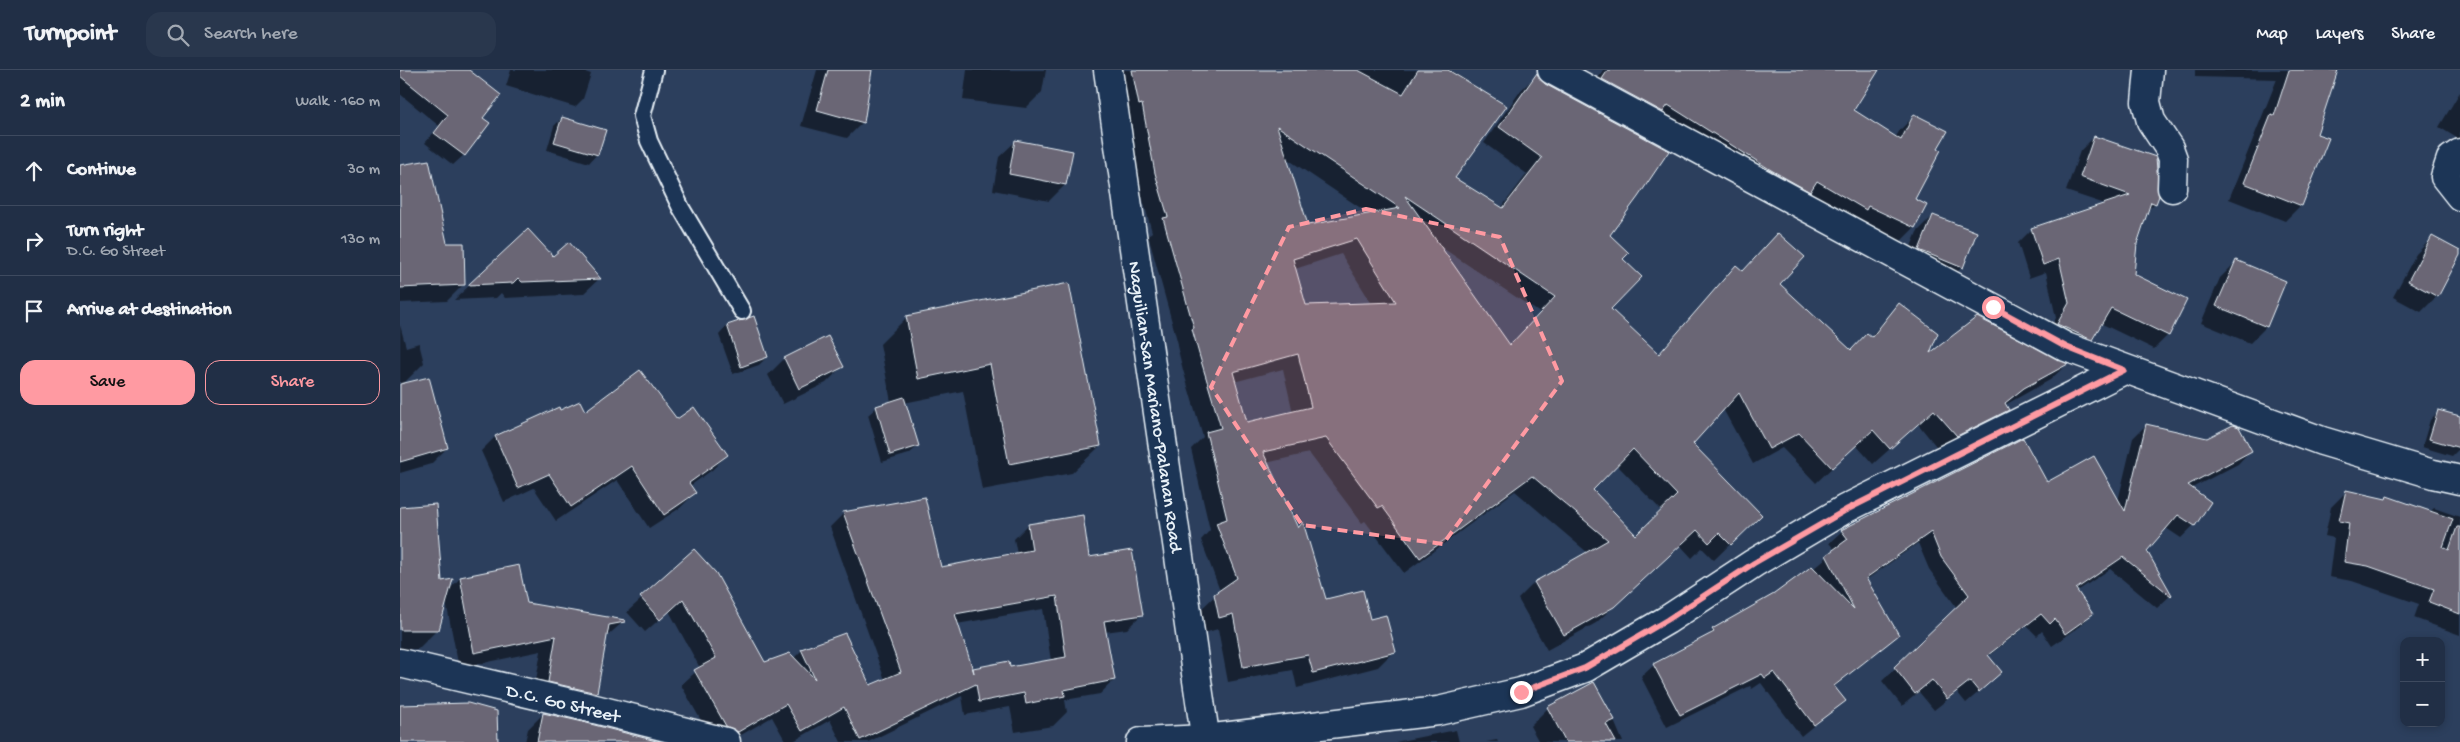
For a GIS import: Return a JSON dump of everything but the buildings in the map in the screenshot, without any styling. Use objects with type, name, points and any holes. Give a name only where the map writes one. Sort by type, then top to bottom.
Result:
[{"type":"street","name":"Naguilian-San Mariano-Palanan Road","points":[[1108,70],[1205,741]]},
{"type":"street","points":[[1552,70],[2066,347],[2124,370],[2322,441],[2433,474],[2460,480]]},
{"type":"street","points":[[2148,70],[2146,102],[2151,121],[2169,148],[2172,159],[2172,188]]},
{"type":"street","points":[[2460,153],[2451,160],[2445,177],[2460,196]]},
{"type":"street","points":[[1141,742],[1205,741],[1438,711],[1521,692],[1585,668],[1667,620],[1754,563],[1846,510],[2124,370]]},
{"type":"street","name":"D.C. Go Street","points":[[400,663],[726,742]]},
{"type":"lane","points":[[654,70],[642,116],[649,141],[680,208],[742,311]]},
{"type":"highlighted area","points":[[1366,209],[1500,237],[1562,381],[1443,544],[1302,525],[1211,387],[1289,227]]},
{"type":"route","points":[[1521,692],[1585,668],[1667,620],[1754,563],[1846,510],[2124,370],[2066,347],[1993,307]]}]
